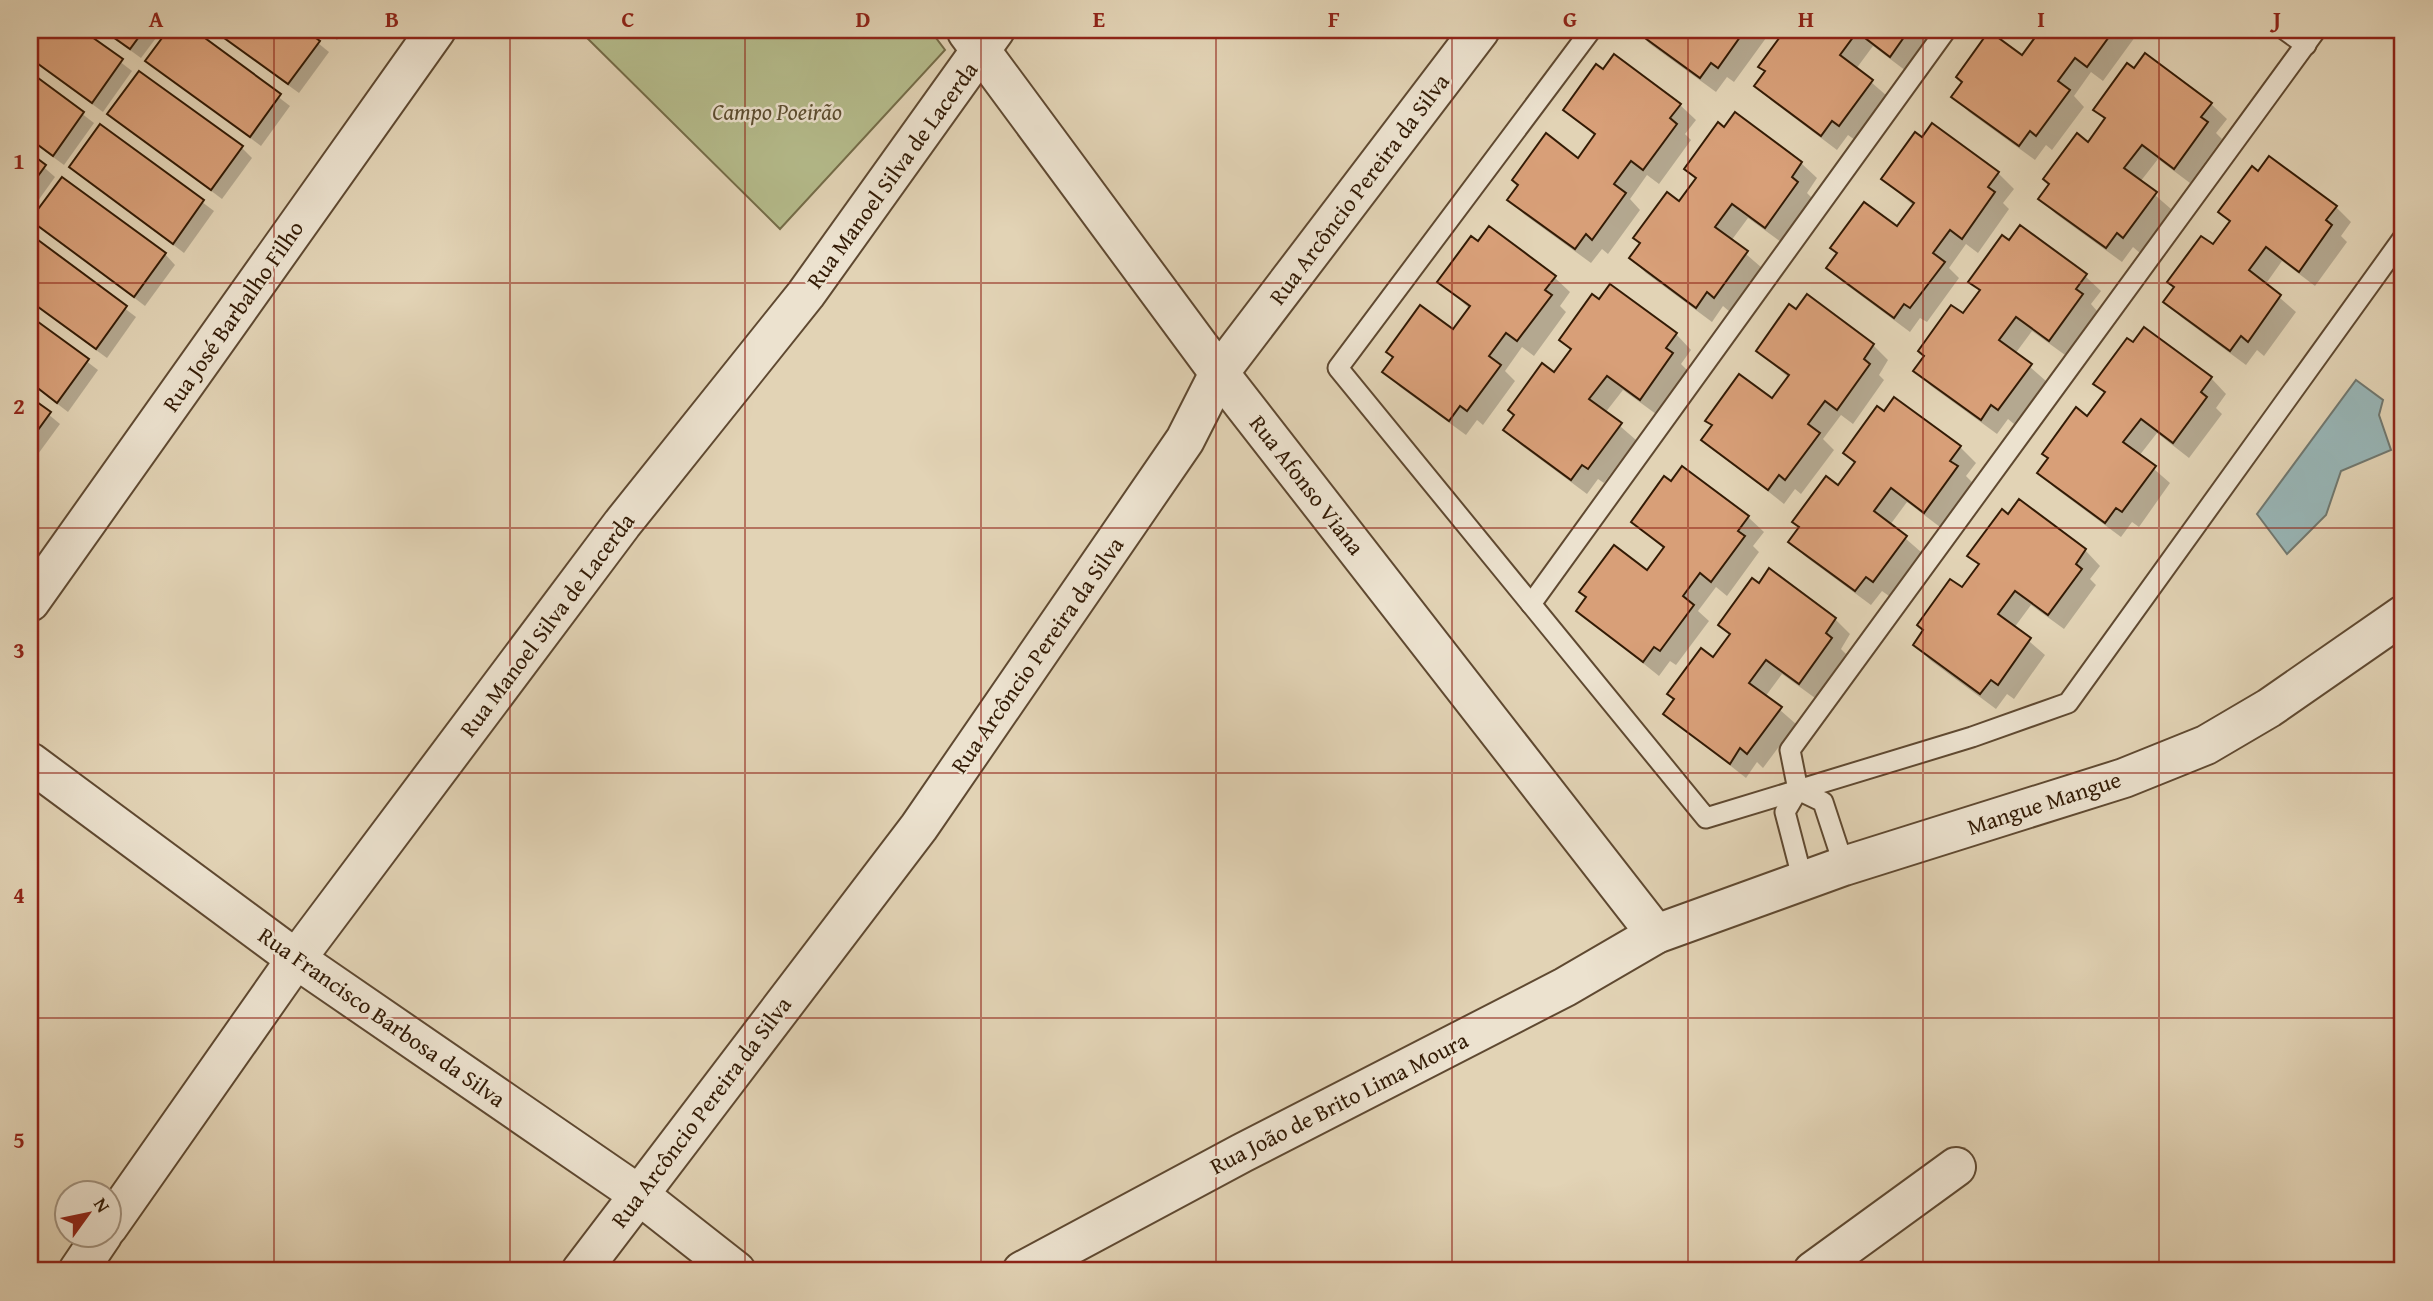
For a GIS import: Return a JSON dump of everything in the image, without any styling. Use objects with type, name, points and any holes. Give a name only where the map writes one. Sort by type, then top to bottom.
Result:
[{"type":"street","name":"Rua José Barbalho Filho","points":[[30,602],[436,30]]},
{"type":"street","name":"Rua Arcôncio Pereira da Silva","points":[[581,1271],[919,827],[1185,440],[1219,373],[1480,30]]},
{"type":"street","name":"Rua Afonso Viana","points":[[980,36],[1219,373],[1656,934]]},
{"type":"street","name":"Rua Manoel Silva de Lacerda","points":[[122,1207],[296,959],[622,524],[806,295],[980,36]]},
{"type":"street","name":"Mangue Mangue","points":[[1656,934],[1844,866],[2100,786],[2206,746],[2269,708],[2403,615]]},
{"type":"street","name":"Rua Francisco Barbosa da Silva","points":[[30,762],[296,959],[638,1194],[736,1271]]},
{"type":"street","name":"Rua João de Brito Lima Moura","points":[[1022,1271],[1242,1153],[1565,987],[1656,934]]},
{"type":"street","points":[[1813,1271],[1956,1167]]},
{"type":"street","points":[[78,1271],[94,1248]]},
{"type":"lane","points":[[1591,30],[1338,368],[1706,818],[1972,737],[2068,703],[2403,238]]},
{"type":"lane","points":[[1531,604],[1945,30]]},
{"type":"lane","points":[[1803,881],[1785,812],[1798,790],[1790,750],[2311,37],[2285,30]]},
{"type":"lane","points":[[1798,790],[1823,802],[1844,866]]},
{"type":"green space","name":"Campo Poeirão","points":[[579,30],[930,30],[945,50],[780,229]]},
{"type":"water","points":[[2356,380],[2383,400],[2379,415],[2391,450],[2341,471],[2326,515],[2287,554],[2257,514]]},
{"type":"building","points":[[30,30],[82,30],[123,59],[92,103],[30,58]]},
{"type":"building","points":[[103,30],[144,30],[130,49]]},
{"type":"building","points":[[168,30],[194,30],[281,94],[250,137],[145,61]]},
{"type":"building","points":[[213,30],[305,30],[320,41],[288,84]]},
{"type":"building","points":[[1634,30],[1745,30],[1718,68],[1711,63],[1700,78]]},
{"type":"building","points":[[1785,30],[1909,30],[1890,57],[1857,32],[1840,55],[1873,80],[1839,126],[1832,121],[1821,136],[1754,86],[1765,71],[1758,67]]},
{"type":"building","points":[[2036,30],[2114,30],[2087,67],[2075,58],[2058,81],[2070,90],[2036,136],[2030,131],[2019,146],[1951,97],[1962,82],[1956,77],[1989,31],[2022,55],[2039,32]]},
{"type":"building","points":[[2145,53],[2212,103],[2201,117],[2208,122],[2174,169],[2142,145],[2124,168],[2157,192],[2123,238],[2117,233],[2106,248],[2038,199],[2049,184],[2043,179],[2077,133],[2088,142],[2105,118],[2093,110],[2127,63],[2134,68]]},
{"type":"building","points":[[1614,54],[1681,104],[1670,118],[1677,124],[1643,170],[1631,161],[1614,184],[1626,193],[1592,240],[1586,234],[1575,249],[1507,200],[1518,185],[1512,180],[1546,133],[1578,158],[1595,134],[1563,110],[1596,64],[1603,69]]},
{"type":"building","points":[[139,71],[243,146],[211,190],[107,114]]},
{"type":"building","points":[[30,72],[84,112],[53,156],[30,139]]},
{"type":"building","points":[[1735,112],[1802,162],[1792,177],[1798,182],[1765,228],[1732,204],[1715,227],[1748,251],[1714,298],[1707,292],[1696,308],[1629,258],[1640,243],[1633,238],[1667,192],[1679,201],[1696,178],[1684,169],[1718,122],[1724,127]]},
{"type":"building","points":[[1932,123],[1999,172],[1988,187],[1995,192],[1962,239],[1950,230],[1933,253],[1945,262],[1910,308],[1904,304],[1894,318],[1826,268],[1837,253],[1830,248],[1864,202],[1897,226],[1914,203],[1881,179],[1915,132],[1922,137]]},
{"type":"building","points":[[100,124],[204,200],[173,244],[69,167]]},
{"type":"building","points":[[30,153],[46,165],[30,187]]},
{"type":"building","points":[[2269,156],[2337,206],[2326,220],[2332,225],[2299,272],[2266,247],[2249,270],[2281,295],[2248,342],[2241,336],[2230,351],[2163,302],[2174,287],[2167,282],[2201,236],[2213,244],[2230,221],[2218,212],[2252,166],[2258,171]]},
{"type":"building","points":[[62,177],[166,253],[134,297],[30,220]]},
{"type":"building","points":[[2020,225],[2087,274],[2076,289],[2083,294],[2049,341],[2016,317],[1999,340],[2032,364],[1998,410],[1991,405],[1981,420],[1913,371],[1924,356],[1918,351],[1951,305],[1963,313],[1980,290],[1968,282],[2002,235],[2009,240]]},
{"type":"building","points":[[1489,226],[1556,276],[1545,290],[1552,295],[1517,341],[1506,333],[1489,356],[1501,365],[1467,411],[1460,406],[1449,421],[1382,372],[1393,357],[1386,352],[1420,305],[1453,329],[1470,306],[1437,282],[1471,236],[1478,241]]},
{"type":"building","points":[[30,234],[127,306],[96,349],[30,301]]},
{"type":"building","points":[[1610,284],[1677,333],[1666,348],[1673,353],[1640,400],[1607,376],[1589,399],[1622,423],[1588,469],[1582,465],[1571,480],[1503,430],[1514,415],[1508,410],[1542,363],[1554,372],[1571,349],[1559,340],[1592,294],[1599,299]]},
{"type":"building","points":[[1807,294],[1874,344],[1864,359],[1870,364],[1837,410],[1825,401],[1808,424],[1820,433],[1785,480],[1779,475],[1768,490],[1701,440],[1712,425],[1705,421],[1739,374],[1772,398],[1789,375],[1756,351],[1789,304],[1796,309]]},
{"type":"building","points":[[30,316],[89,359],[57,403],[30,382]]},
{"type":"building","points":[[2144,327],[2212,377],[2201,392],[2207,397],[2173,443],[2141,419],[2123,442],[2156,466],[2122,512],[2116,508],[2105,523],[2037,473],[2048,458],[2042,454],[2076,407],[2087,416],[2105,392],[2093,384],[2127,338],[2133,342]]},
{"type":"building","points":[[30,397],[51,412],[30,441]]},
{"type":"building","points":[[1894,397],[1961,446],[1950,461],[1958,466],[1924,513],[1891,488],[1874,511],[1907,536],[1873,582],[1866,577],[1855,591],[1788,542],[1799,527],[1792,522],[1826,476],[1838,485],[1855,462],[1843,453],[1877,406],[1884,411]]},
{"type":"building","points":[[1682,466],[1749,516],[1738,531],[1745,536],[1711,582],[1700,573],[1683,596],[1694,605],[1660,651],[1654,647],[1643,662],[1576,611],[1586,597],[1579,592],[1614,545],[1647,570],[1664,547],[1631,522],[1664,476],[1671,481]]},
{"type":"building","points":[[2019,499],[2086,549],[2076,564],[2082,569],[2048,615],[2015,591],[1998,614],[2031,638],[1998,685],[1991,680],[1980,694],[1913,645],[1923,630],[1917,625],[1950,579],[1962,587],[1979,564],[1967,556],[2002,509],[2008,514]]},
{"type":"building","points":[[1769,568],[1836,618],[1826,633],[1832,638],[1799,684],[1766,660],[1749,683],[1782,707],[1747,754],[1740,748],[1730,764],[1663,714],[1674,699],[1667,694],[1701,648],[1713,657],[1730,634],[1718,625],[1752,578],[1759,583]]}]
